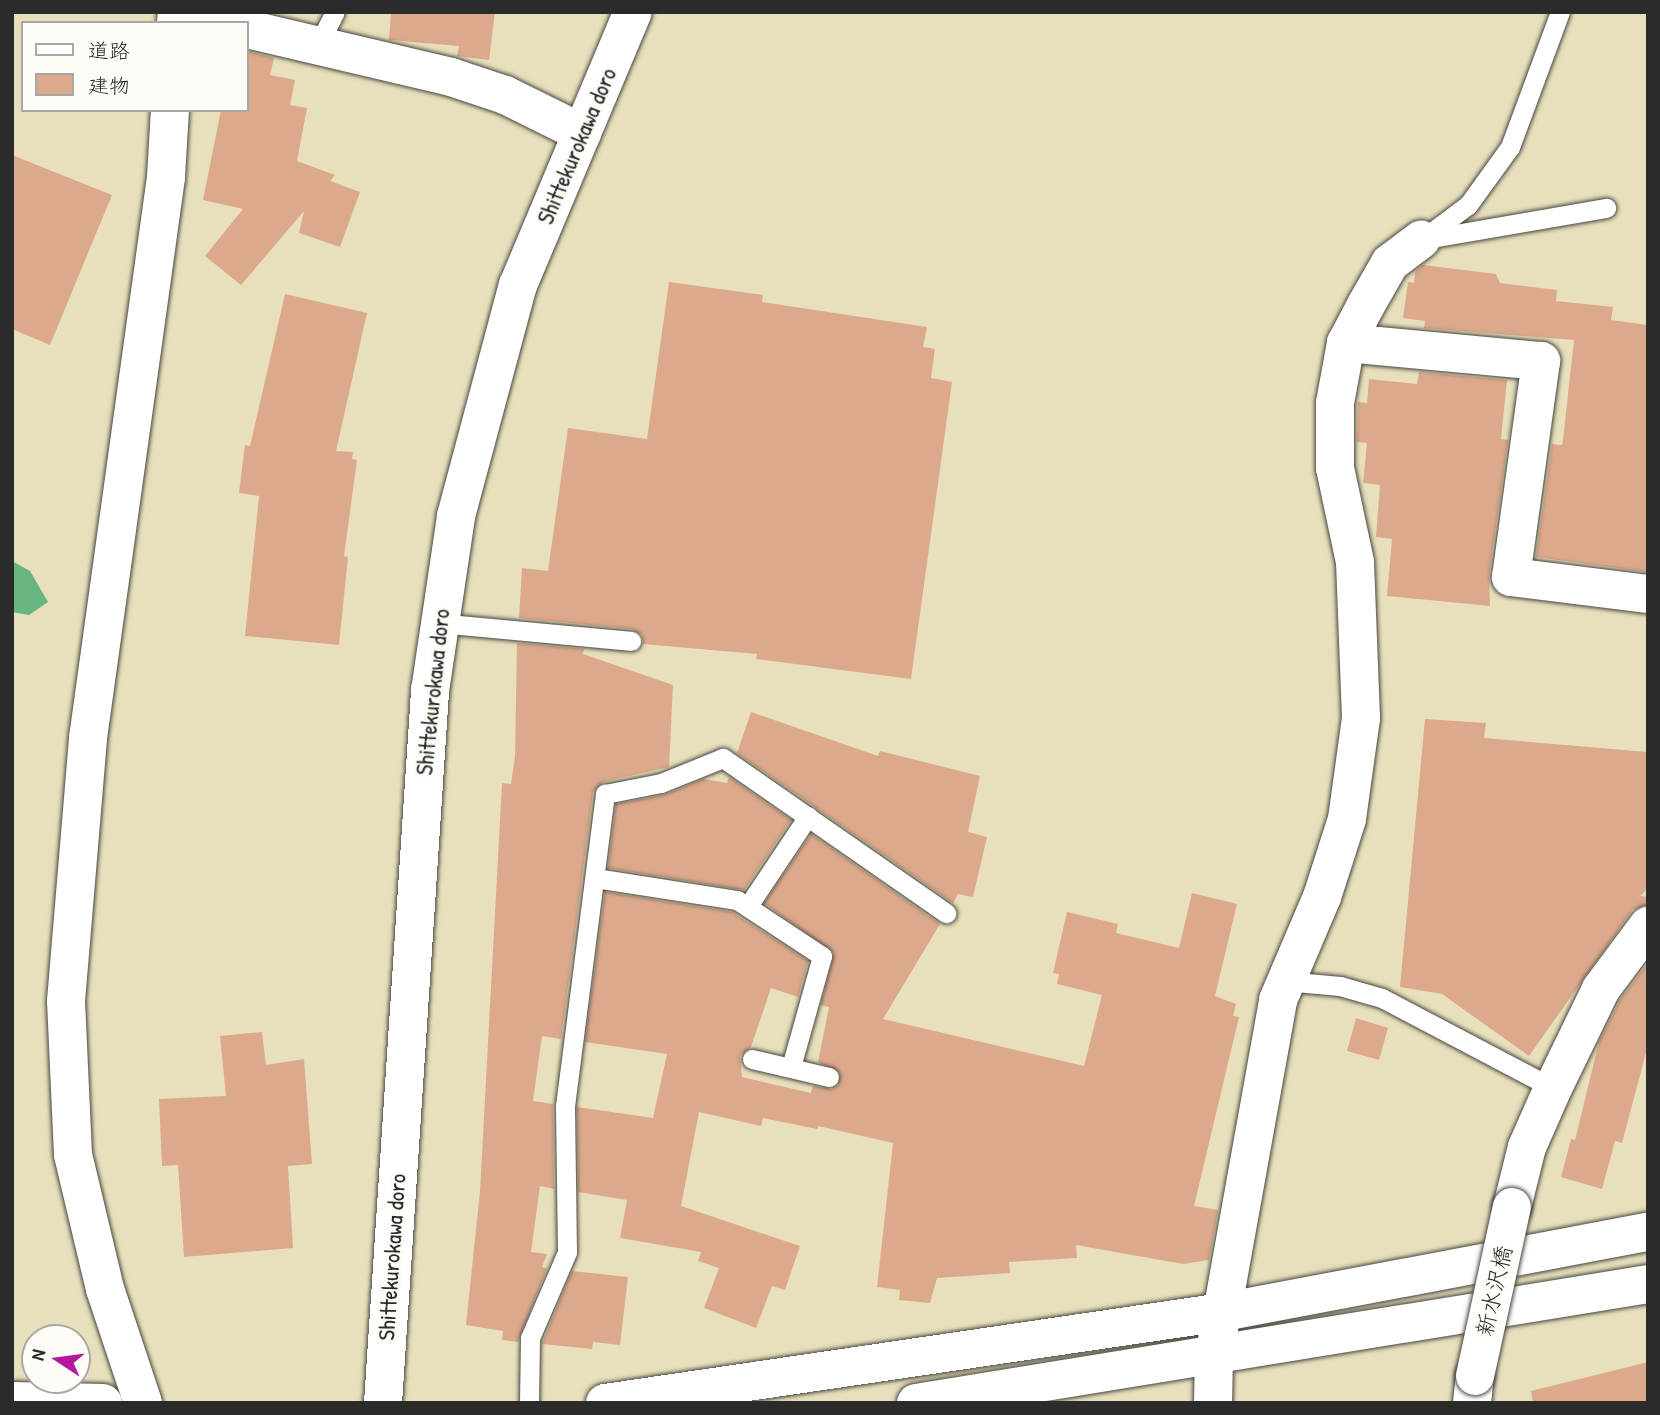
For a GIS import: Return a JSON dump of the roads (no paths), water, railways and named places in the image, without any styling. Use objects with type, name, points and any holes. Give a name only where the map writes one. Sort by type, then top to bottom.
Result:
[{"type":"street","points":[[179,12],[215,21]]},
{"type":"street","name":"Shittekurokawa doro","points":[[383,1403],[430,691],[456,516],[511,311],[633,12]]},
{"type":"street","points":[[248,29],[451,77],[505,95],[582,133]]},
{"type":"street","points":[[143,1403],[105,1289],[74,1155],[66,1001],[88,738],[166,177],[170,112]]},
{"type":"street","points":[[1213,1403],[1214,1357],[1278,1000],[1322,897],[1347,819],[1360,718],[1355,562],[1335,468],[1335,403],[1346,343],[1390,263],[1422,240]]},
{"type":"street","points":[[1346,343],[1541,361],[1511,578],[1648,594]]},
{"type":"street","name":"新水沢橋","points":[[1473,1389],[1527,1147],[1601,989],[1648,926]]},
{"type":"street","points":[[605,1403],[1223,1312],[1645,1225]]},
{"type":"street","points":[[916,1403],[1214,1357],[1648,1284]]},
{"type":"street","points":[[12,1401],[103,1403]]},
{"type":"lane","points":[[317,47],[335,12]]},
{"type":"lane","points":[[1422,240],[1468,205],[1510,147],[1560,12]]},
{"type":"lane","points":[[1422,240],[1606,208]]},
{"type":"lane","points":[[438,624],[631,641]]},
{"type":"lane","points":[[529,1403],[530,1338],[567,1252],[565,1106],[605,794],[661,783],[723,758],[946,913]]},
{"type":"lane","points":[[748,906],[808,816]]},
{"type":"lane","points":[[595,878],[737,900],[822,956],[791,1067]]},
{"type":"lane","points":[[1285,981],[1340,986],[1382,998],[1553,1088]]},
{"type":"lane","points":[[752,1059],[829,1077]]}]
